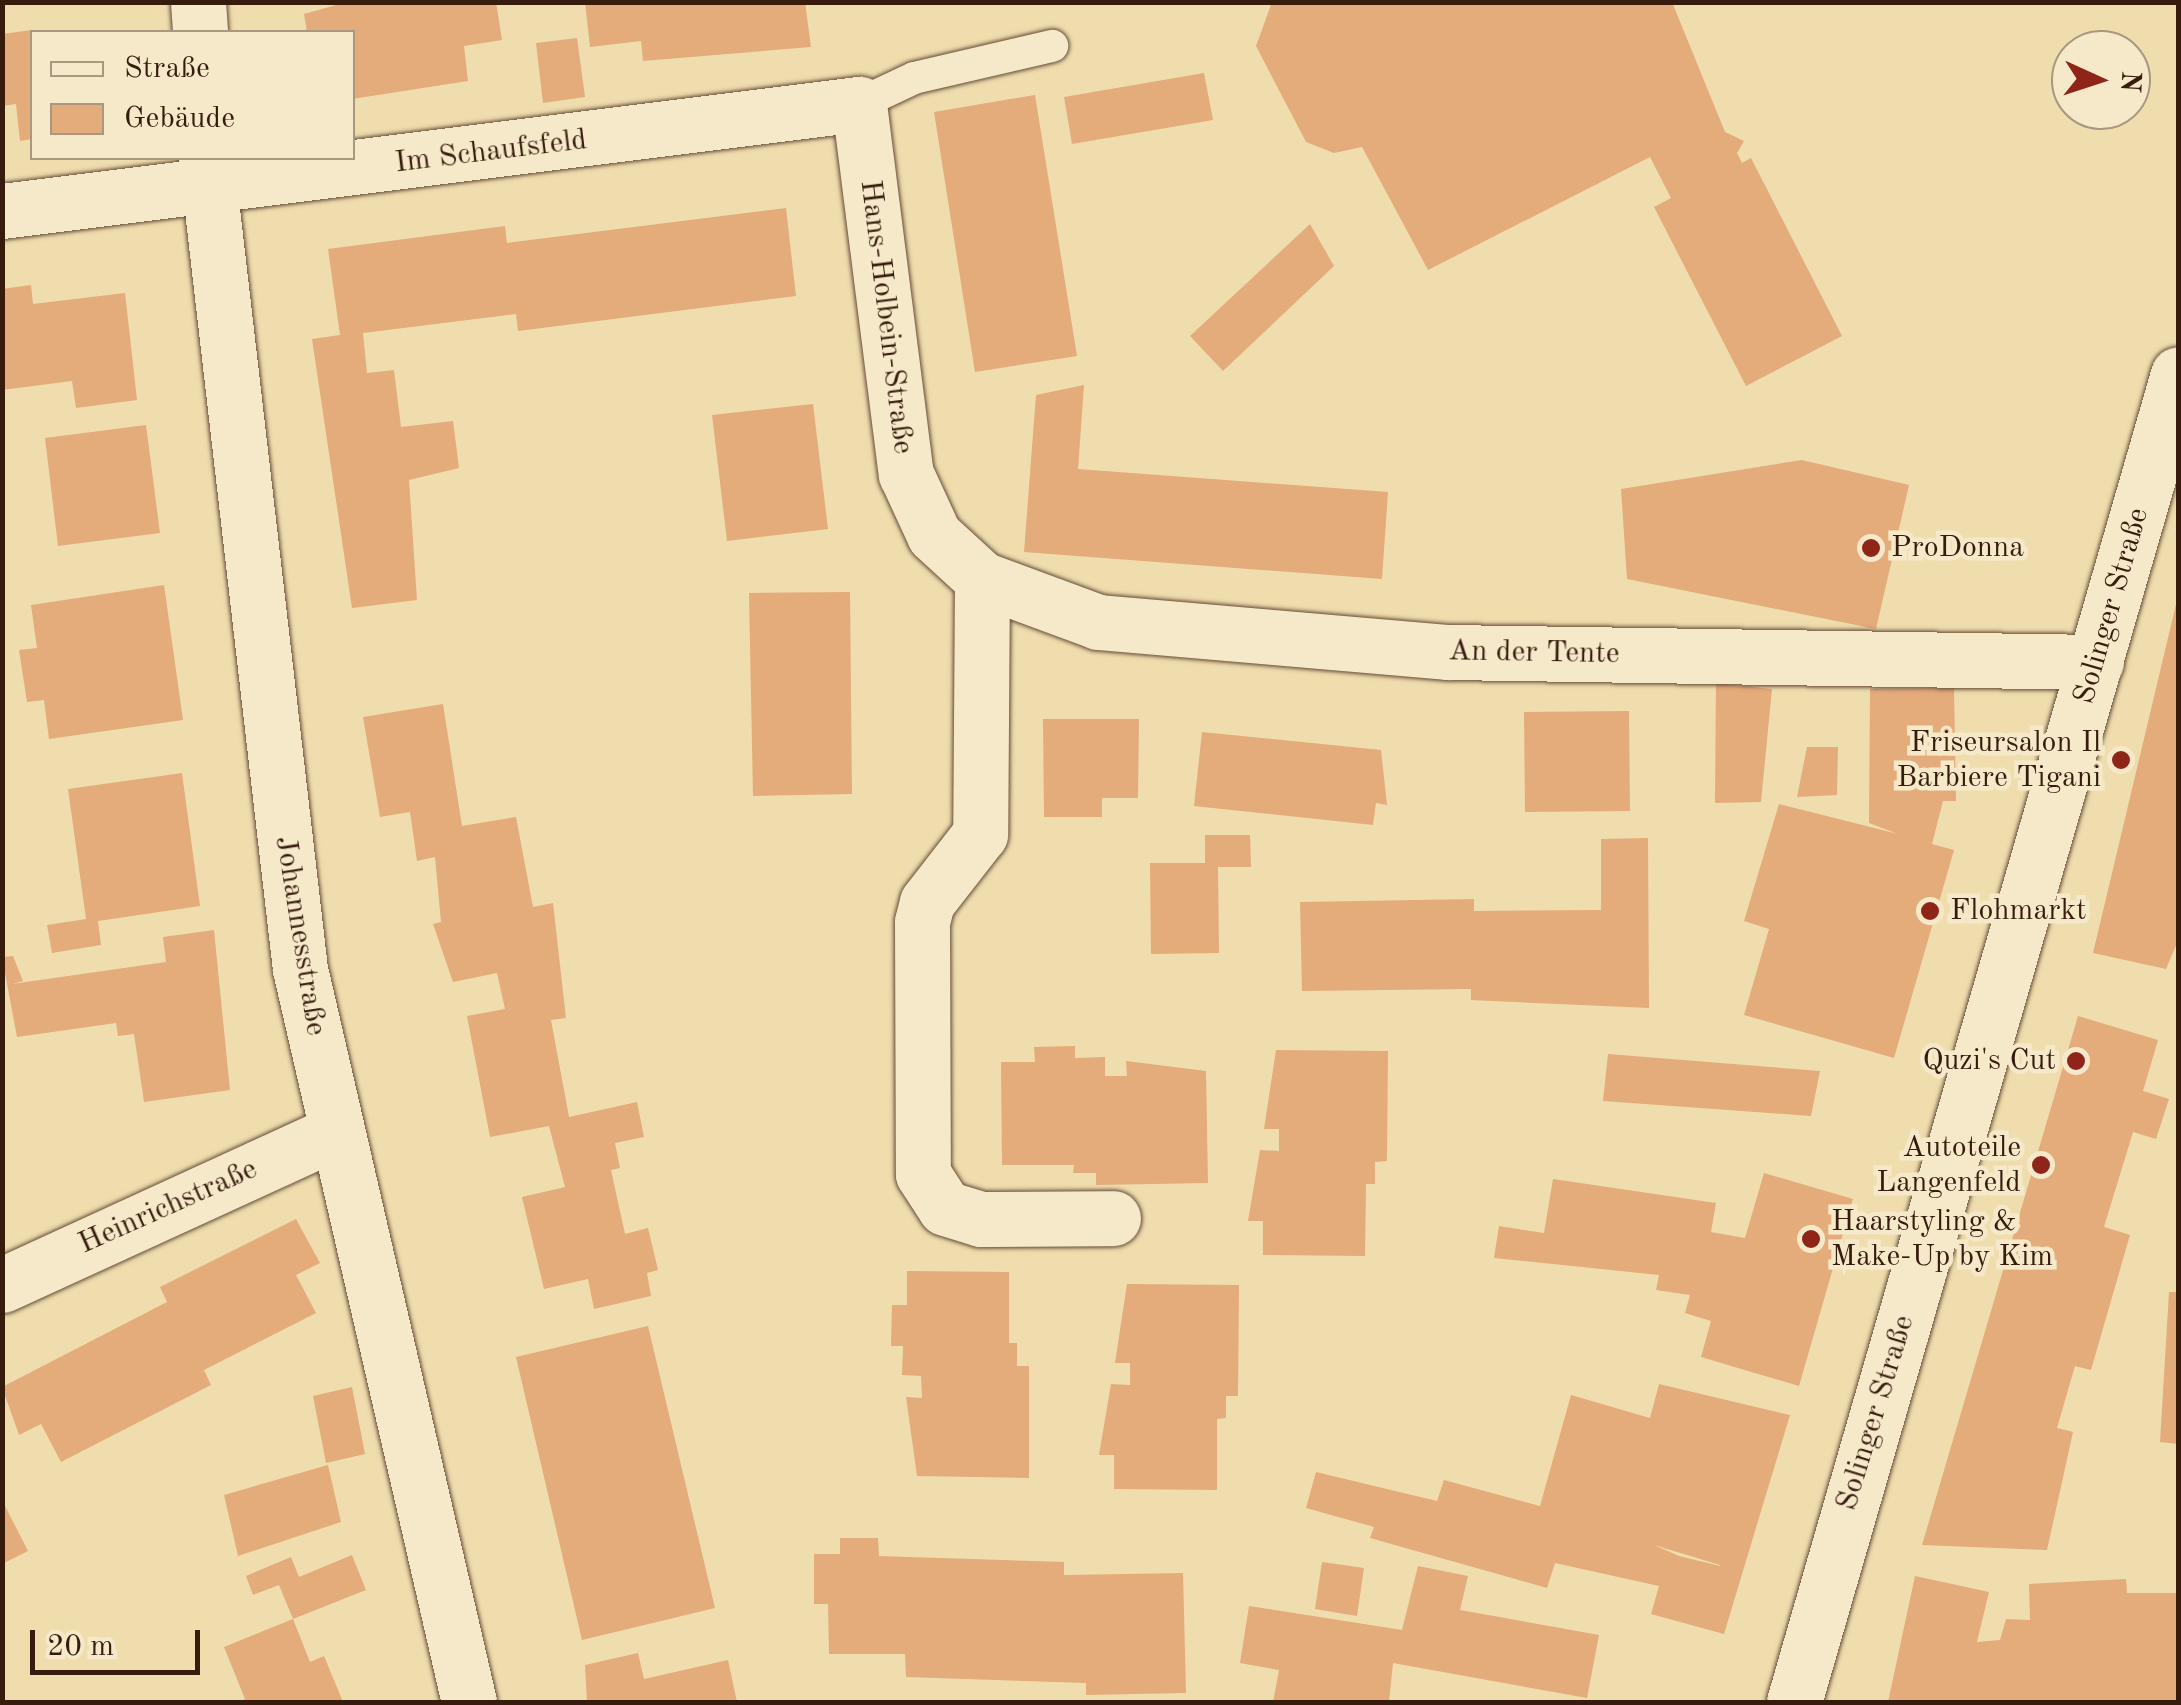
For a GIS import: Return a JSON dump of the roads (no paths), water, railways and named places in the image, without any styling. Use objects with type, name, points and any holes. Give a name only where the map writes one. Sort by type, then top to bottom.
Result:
[{"type":"street","points":[[198,2],[200,30]]},
{"type":"street","name":"Im Schaufsfeld","points":[[355,157],[859,104]]},
{"type":"street","name":"Hans-Holbein-Straße","points":[[859,104],[906,474],[934,535],[982,579]]},
{"type":"street","name":"Im Schaufsfeld","points":[[2,212],[207,173],[330,160]]},
{"type":"street","name":"Johannesstraße","points":[[207,173],[300,969],[469,1702]]},
{"type":"street","name":"Solinger Straße","points":[[1794,1702],[2178,374]]},
{"type":"street","points":[[982,579],[980,834],[927,902],[922,922],[923,1174],[945,1208],[981,1219],[1113,1218]]},
{"type":"street","name":"An der Tente","points":[[982,579],[1098,622],[1448,652],[2096,662]]},
{"type":"street","name":"Heinrichstraße","points":[[2,1285],[336,1132]]},
{"type":"lane","points":[[859,104],[914,78],[1052,46]]},
{"type":"place","name":"ProDonna","points":[[1871,548]]},
{"type":"place","name":"Friseursalon Il Barbiere Tigani","points":[[2121,760]]},
{"type":"place","name":"Flohmarkt","points":[[1930,911]]},
{"type":"place","name":"Quzi's Cut","points":[[2076,1061]]},
{"type":"place","name":"Autoteile Langenfeld","points":[[2041,1165]]},
{"type":"place","name":"Haarstyling & Make-Up by Kim","points":[[1811,1239]]}]
